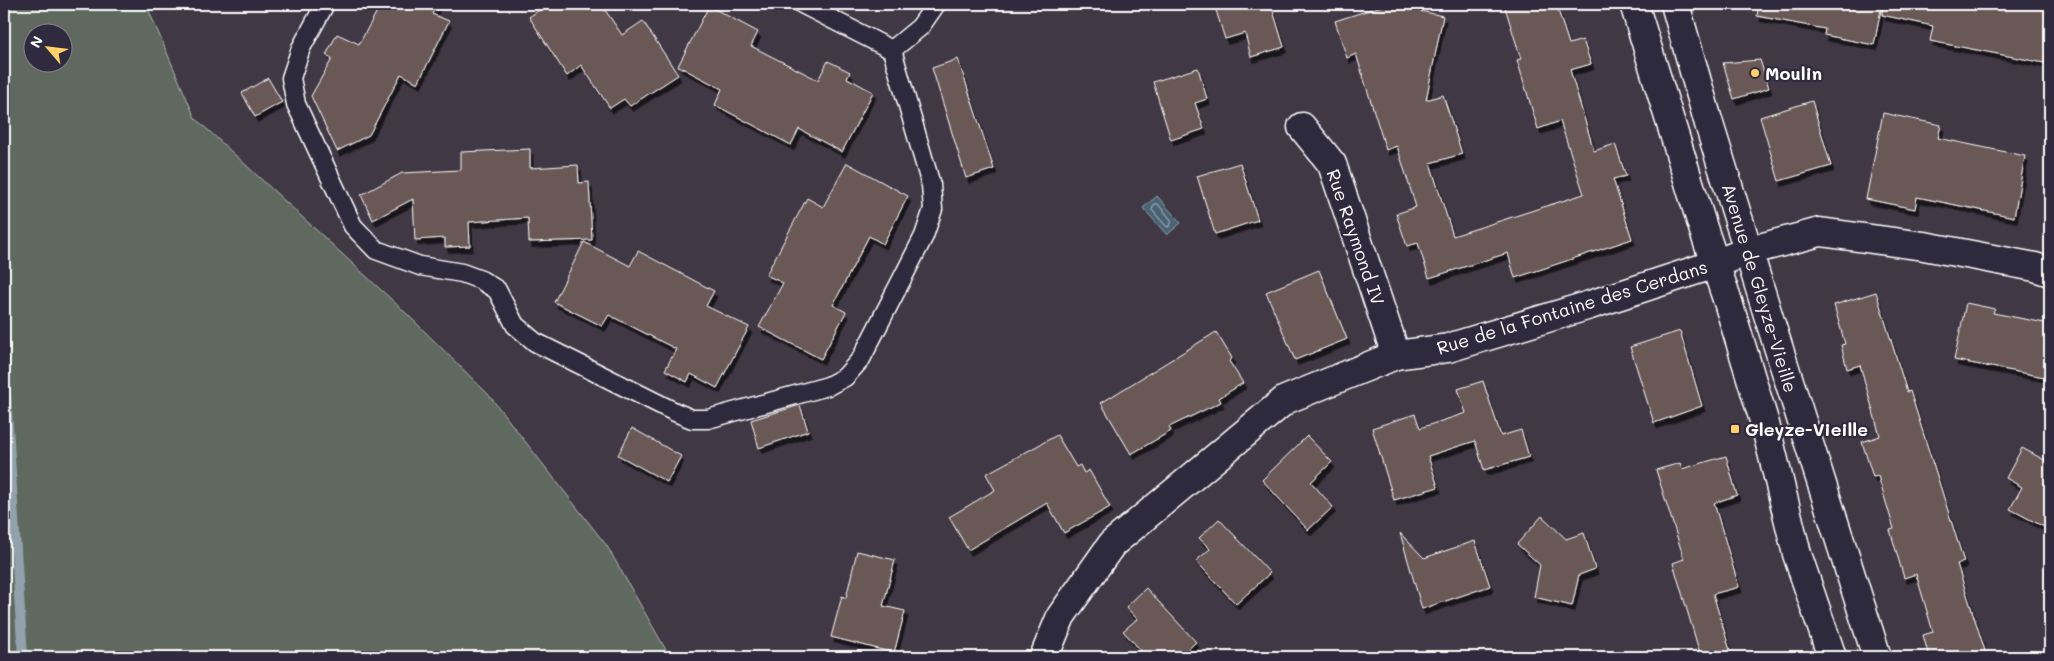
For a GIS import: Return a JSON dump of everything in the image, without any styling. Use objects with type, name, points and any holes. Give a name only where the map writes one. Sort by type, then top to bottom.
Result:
[{"type":"street","name":"Avenue de Gleyze-Vieille","points":[[1634,4],[1766,424],[1797,554],[1832,657]]},
{"type":"street","name":"Avenue de Gleyze-Vieille","points":[[1675,4],[1748,251],[1877,657]]},
{"type":"street","name":"Rue Raymond IV","points":[[1302,128],[1332,164],[1396,354]]},
{"type":"street","name":"Rue de la Fontaine des Cerdans","points":[[1044,657],[1061,616],[1112,544],[1285,400],[1396,354],[1448,348],[1715,264],[1748,251],[1820,232],[1924,246],[2035,267],[2050,272]]},
{"type":"lane","points":[[325,4],[301,48],[291,78],[296,104],[353,226],[376,250],[420,266],[462,272],[481,280],[497,290],[515,325],[535,342],[692,419],[708,419],[828,386],[845,377],[860,359],[924,236],[933,210],[931,186],[892,50],[802,4]]},
{"type":"lane","points":[[892,50],[920,27],[936,4]]},
{"type":"shaded area","points":[[10,4],[146,4],[195,118],[406,313],[488,394],[607,546],[670,657],[4,657],[4,7]]},
{"type":"water","points":[[1157,196],[1181,223],[1167,235],[1143,208]]},
{"type":"building","points":[[381,4],[438,4],[432,14],[449,21],[418,83],[401,74],[369,135],[337,151],[311,96],[332,59],[326,55],[337,34],[359,44]]},
{"type":"building","points":[[548,4],[601,4],[622,35],[643,21],[678,75],[630,106],[624,99],[610,108],[581,65],[567,76],[529,17]]},
{"type":"building","points":[[1214,4],[1271,4],[1284,47],[1251,57],[1245,33],[1225,39]]},
{"type":"building","points":[[1388,4],[1443,16],[1426,100],[1443,95],[1462,154],[1430,163],[1453,236],[1584,194],[1560,121],[1538,129],[1517,60],[1521,59],[1504,4],[1556,4],[1569,44],[1583,40],[1591,64],[1570,70],[1594,151],[1615,144],[1626,176],[1613,179],[1632,239],[1515,278],[1508,253],[1429,278],[1418,243],[1407,246],[1396,214],[1416,207],[1397,146],[1386,150],[1356,54],[1347,58],[1335,21]]},
{"type":"building","points":[[1759,4],[1882,4],[1874,45],[1824,35],[1825,29],[1757,16]]},
{"type":"building","points":[[1883,4],[2050,4],[2050,64],[1930,41],[1933,26],[1882,15]]},
{"type":"building","points":[[709,6],[758,32],[751,46],[818,80],[828,61],[850,72],[847,78],[873,92],[842,152],[799,129],[791,145],[715,105],[722,89],[678,66]]},
{"type":"building","points":[[958,59],[994,169],[966,178],[932,68]]},
{"type":"building","points":[[1760,60],[1769,88],[1734,99],[1723,63]]},
{"type":"building","points":[[1198,68],[1207,99],[1195,103],[1204,129],[1171,140],[1153,82]]},
{"type":"building","points":[[268,78],[282,102],[255,117],[242,93]]},
{"type":"building","points":[[1812,101],[1831,166],[1779,181],[1760,117]]},
{"type":"building","points":[[1883,113],[1941,125],[1938,138],[2025,156],[2014,217],[1917,197],[1915,209],[1866,199]]},
{"type":"building","points":[[530,149],[530,168],[578,165],[579,183],[589,182],[592,240],[529,242],[528,218],[469,222],[470,246],[445,247],[445,238],[415,240],[413,199],[373,220],[361,195],[402,173],[461,170],[461,152]]},
{"type":"building","points":[[847,163],[908,196],[883,244],[869,236],[833,305],[846,312],[821,359],[759,327],[783,283],[766,275],[807,198],[823,207]]},
{"type":"building","points":[[1240,163],[1258,220],[1215,234],[1197,176]]},
{"type":"building","points":[[584,242],[630,266],[638,251],[714,291],[706,306],[749,327],[717,388],[691,374],[687,382],[665,370],[676,349],[609,315],[602,326],[554,302]]},
{"type":"building","points":[[1319,270],[1347,339],[1295,360],[1266,292]]},
{"type":"building","points":[[1876,292],[1907,392],[1910,391],[1964,562],[1957,564],[1987,657],[1929,657],[1923,635],[1933,632],[1916,574],[1904,578],[1890,530],[1894,529],[1878,476],[1873,477],[1862,442],[1880,436],[1860,365],[1847,369],[1841,345],[1845,344],[1834,305]]},
{"type":"building","points":[[1966,303],[1995,309],[1993,313],[2050,324],[2050,378],[1954,360]]},
{"type":"building","points":[[1680,331],[1702,406],[1654,423],[1630,347]]},
{"type":"building","points":[[1216,332],[1232,358],[1229,361],[1243,383],[1219,398],[1221,402],[1169,427],[1171,431],[1131,454],[1101,403]]},
{"type":"building","points":[[1483,381],[1501,436],[1521,430],[1529,457],[1484,470],[1475,441],[1428,456],[1438,487],[1394,500],[1372,428],[1415,414],[1420,428],[1466,413],[1458,389]]},
{"type":"building","points":[[800,405],[808,431],[759,448],[751,420]]},
{"type":"building","points":[[632,428],[681,456],[667,482],[618,455]]},
{"type":"building","points":[[1057,435],[1076,467],[1080,465],[1084,473],[1089,470],[1110,507],[1064,533],[1047,503],[968,550],[949,517],[995,490],[986,474]]},
{"type":"building","points":[[1307,436],[1332,462],[1311,482],[1333,507],[1308,530],[1262,480]]},
{"type":"building","points":[[2022,448],[2050,463],[2050,530],[2010,509],[2022,487],[2006,478]]},
{"type":"building","points":[[1726,456],[1737,495],[1714,503],[1739,587],[1713,594],[1732,657],[1701,657],[1673,563],[1684,559],[1656,470],[1680,463],[1682,469]]},
{"type":"building","points":[[1542,516],[1566,539],[1584,533],[1595,569],[1579,575],[1572,606],[1534,597],[1540,565],[1517,544]]},
{"type":"building","points":[[1219,519],[1270,573],[1236,604],[1196,561],[1210,549],[1199,538]]},
{"type":"building","points":[[1400,533],[1424,558],[1475,541],[1490,586],[1422,609]]},
{"type":"building","points":[[857,551],[895,560],[883,606],[905,611],[894,653],[831,637],[842,596],[846,598]]},
{"type":"building","points":[[1146,588],[1196,642],[1180,657],[1147,657],[1123,631],[1137,619],[1126,607]]},
{"type":"waterway","points":[[4,365],[23,657]]},
{"type":"place","name":"Moulin","points":[[1755,73]]},
{"type":"place","name":"Gleyze-Vieille","points":[[1735,429]]}]
